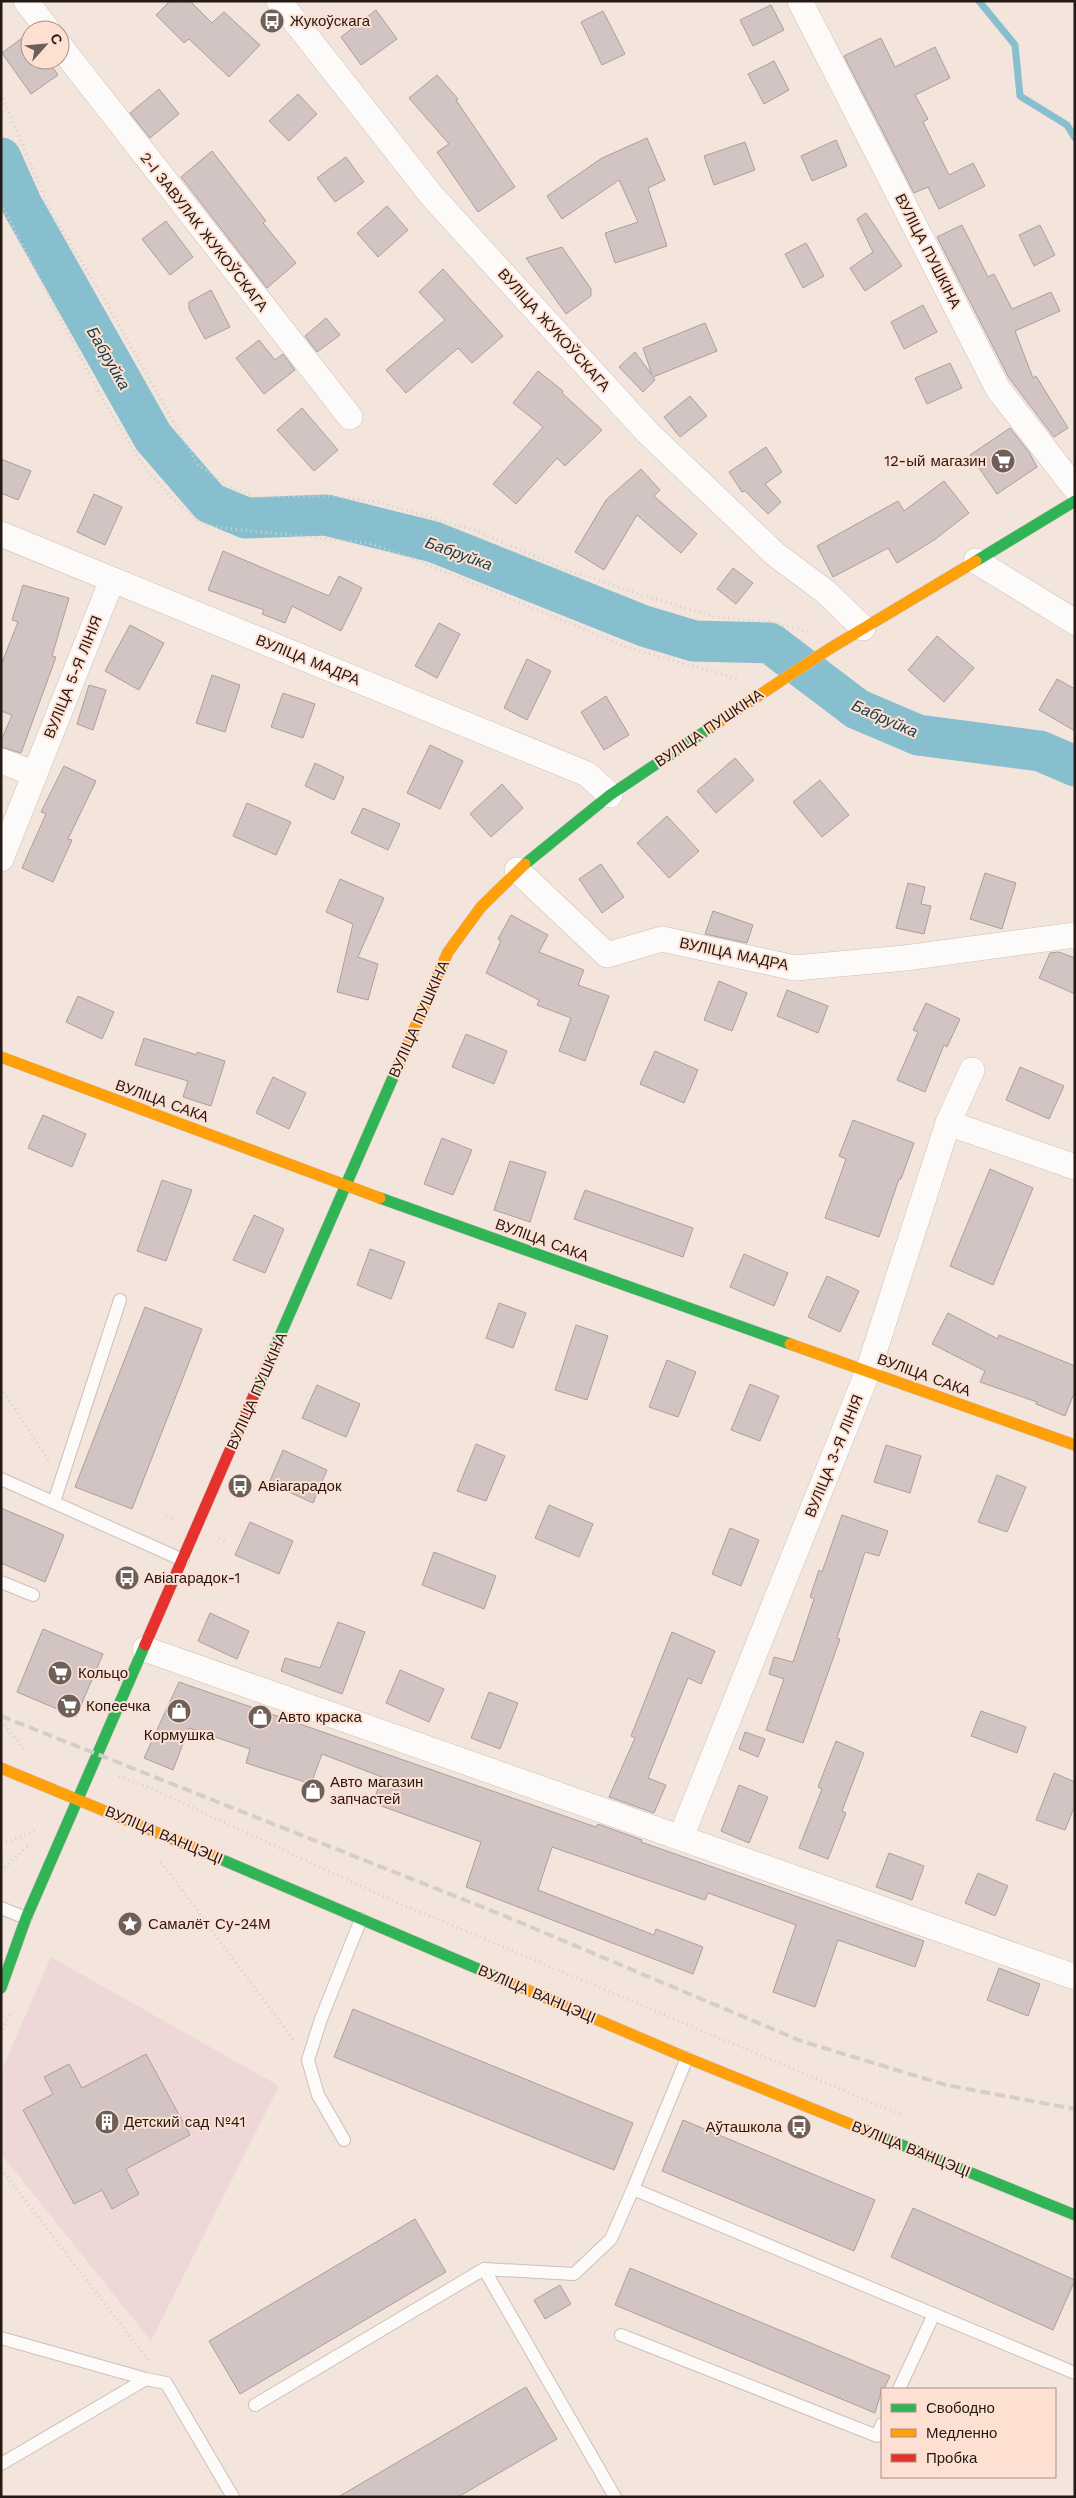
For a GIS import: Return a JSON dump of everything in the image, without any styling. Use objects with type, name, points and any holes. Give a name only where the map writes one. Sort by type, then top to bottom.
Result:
[{"type":"main road","name":"ВУЛІЦА ПУШКІНА","points":[[1,1988],[26,1918],[80,1799],[448,952],[481,907],[517,870],[610,795],[755,697],[829,650],[1075,501]]},
{"type":"main road","name":"ВУЛІЦА САКА","points":[[1,1057],[347,1186],[1075,1445]]},
{"type":"main road","name":"ВУЛІЦА ВАНЦЭЦІ","points":[[1,1768],[80,1799],[687,2058],[1075,2215]]},
{"type":"street","points":[[26,1],[40,20]]},
{"type":"street","name":"ВУЛІЦА ЖУКОЎСКАГА","points":[[279,1],[432,196],[647,432],[775,554],[826,592],[864,628]]},
{"type":"street","name":"ВУЛІЦА ПУШКІНА","points":[[800,1],[998,389],[1075,488]]},
{"type":"street","name":"2-І ЗАВУЛАК ЖУКОЎСКАГА","points":[[70,59],[350,416]]},
{"type":"street","name":"ВУЛІЦА МАДРА","points":[[1,534],[587,774],[610,795]]},
{"type":"street","points":[[976,561],[1075,622]]},
{"type":"street","name":"ВУЛІЦА 5-Я ЛІНІЯ","points":[[1,859],[33,774],[112,580]]},
{"type":"street","points":[[1,761],[33,774]]},
{"type":"street","name":"ВУЛІЦА МАДРА","points":[[517,870],[607,955],[662,939],[795,968],[904,958],[1075,935]]},
{"type":"street","name":"ВУЛІЦА 3-Я ЛІНІЯ","points":[[681,1837],[868,1371],[948,1123],[972,1070]]},
{"type":"street","points":[[948,1123],[1075,1168]]},
{"type":"street","points":[[145,1649],[1075,1977]]},
{"type":"lane","points":[[54,1502],[120,1300]]},
{"type":"lane","points":[[1,1479],[184,1560]]},
{"type":"lane","points":[[1,1582],[33,1595]]},
{"type":"lane","points":[[1,1908],[26,1918]]},
{"type":"lane","points":[[344,2140],[318,2095],[308,2060],[321,2019],[361,1919]]},
{"type":"lane","points":[[255,2405],[484,2269],[574,2274],[611,2238],[687,2058]]},
{"type":"lane","points":[[633,2189],[1075,2373]]},
{"type":"lane","points":[[484,2269],[615,2497]]},
{"type":"lane","points":[[899,2388],[934,2314]]},
{"type":"lane","points":[[621,2335],[877,2436],[881,2426]]},
{"type":"lane","points":[[1,2338],[166,2383],[233,2497]]},
{"type":"lane","points":[[1,2464],[146,2379]]},
{"type":"path","points":[[1,94],[50,210],[108,304],[198,465],[226,485],[254,497],[334,496],[378,502],[474,530],[560,568],[697,612],[715,617],[769,622],[814,633]]},
{"type":"path","points":[[1,204],[104,404],[145,468],[173,499],[201,523],[223,528],[368,543],[414,559],[629,648],[739,680]]},
{"type":"path","points":[[1,1388],[62,1479]]},
{"type":"path","points":[[1,1721],[25,1750]]},
{"type":"path","points":[[119,1776],[157,1790],[380,1895],[904,2116]]},
{"type":"path","points":[[1,1841],[8,1842],[41,1829]]},
{"type":"path","points":[[1,1871],[35,1839]]},
{"type":"path","points":[[161,1862],[308,2060]]},
{"type":"path","points":[[1,2169],[166,2383]]},
{"type":"shaded area","points":[[51,1957],[279,2086],[151,2341],[1,2154],[1,2071]]},
{"type":"building","points":[[170,1],[190,1],[212,23],[224,12],[260,45],[229,77],[189,39],[184,43],[156,15]]},
{"type":"building","points":[[771,5],[784,30],[753,46],[740,20]]},
{"type":"building","points":[[376,10],[397,39],[361,65],[341,37]]},
{"type":"building","points":[[603,11],[625,54],[602,65],[581,22]]},
{"type":"building","points":[[881,38],[895,67],[935,47],[950,78],[915,95],[928,119],[923,122],[949,175],[973,163],[985,186],[939,209],[928,187],[914,193],[844,56]]},
{"type":"building","points":[[20,40],[20,70],[55,70],[58,75],[31,94],[2,53]]},
{"type":"building","points":[[774,61],[789,90],[764,104],[748,74]]},
{"type":"building","points":[[437,75],[458,99],[456,100],[515,187],[478,212],[437,152],[449,144],[409,98]]},
{"type":"building","points":[[159,89],[179,114],[150,138],[130,113]]},
{"type":"building","points":[[298,94],[317,114],[289,141],[269,121]]},
{"type":"building","points":[[647,138],[665,180],[648,188],[667,246],[615,263],[605,233],[638,222],[619,180],[562,219],[547,196],[602,158]]},
{"type":"building","points":[[836,140],[847,166],[812,181],[801,156]]},
{"type":"building","points":[[745,142],[755,170],[714,185],[704,156]]},
{"type":"building","points":[[212,151],[266,221],[263,223],[296,263],[267,288],[181,177]]},
{"type":"building","points":[[346,157],[364,182],[335,202],[317,178]]},
{"type":"building","points":[[387,206],[408,230],[378,257],[357,233]]},
{"type":"building","points":[[866,213],[902,266],[865,291],[850,268],[873,252],[857,219]]},
{"type":"building","points":[[166,221],[193,257],[170,275],[142,239]]},
{"type":"building","points":[[962,225],[988,277],[994,274],[1012,309],[1051,292],[1060,311],[1015,331],[1033,378],[1036,376],[1068,428],[1054,437],[1009,378],[937,237]]},
{"type":"building","points":[[1040,225],[1055,255],[1034,266],[1019,235]]},
{"type":"building","points":[[806,243],[824,276],[803,288],[785,254]]},
{"type":"building","points":[[562,247],[591,289],[591,296],[566,314],[526,258]]},
{"type":"building","points":[[443,269],[503,336],[472,363],[458,348],[406,393],[386,370],[445,320],[419,292]]},
{"type":"building","points":[[211,290],[230,327],[205,339],[189,309],[189,302]]},
{"type":"building","points":[[923,305],[937,332],[904,349],[891,322]]},
{"type":"building","points":[[326,318],[340,335],[317,352],[305,336]]},
{"type":"building","points":[[705,323],[717,351],[653,377],[655,380],[643,392],[619,367],[635,352],[652,375],[643,348]]},
{"type":"building","points":[[259,340],[275,360],[283,354],[295,370],[264,394],[236,358]]},
{"type":"building","points":[[950,363],[962,388],[927,404],[915,378]]},
{"type":"building","points":[[538,371],[563,391],[562,393],[602,430],[565,466],[557,458],[516,504],[493,484],[543,427],[513,403]]},
{"type":"building","points":[[690,396],[707,416],[680,437],[664,417]]},
{"type":"building","points":[[302,408],[338,450],[314,471],[277,430]]},
{"type":"building","name":"12-ый магазин","points":[[1010,428],[1029,452],[1037,467],[997,494],[970,455]]},
{"type":"building","points":[[766,447],[782,472],[765,484],[781,502],[768,514],[745,491],[742,492],[729,472]]},
{"type":"building","points":[[1,459],[31,471],[18,500],[1,493]]},
{"type":"building","points":[[641,469],[660,490],[654,496],[697,534],[681,553],[637,515],[604,570],[575,552],[606,500]]},
{"type":"building","points":[[944,481],[969,513],[934,540],[897,563],[888,548],[833,577],[817,546],[898,501],[904,511]]},
{"type":"building","points":[[94,494],[122,507],[105,545],[77,532]]},
{"type":"building","points":[[223,551],[329,596],[339,576],[362,588],[341,631],[292,606],[285,623],[262,614],[264,610],[208,590]]},
{"type":"building","points":[[733,568],[753,583],[736,604],[717,589]]},
{"type":"building","points":[[23,585],[69,598],[52,656],[56,657],[21,753],[1,747],[1,741],[12,715],[1,711],[1,665],[18,622],[12,620]]},
{"type":"building","points":[[439,623],[460,634],[437,678],[415,666]]},
{"type":"building","points":[[130,625],[164,643],[139,690],[105,671]]},
{"type":"building","points":[[937,636],[974,668],[944,702],[908,670]]},
{"type":"building","points":[[527,659],[551,671],[527,720],[504,708]]},
{"type":"building","points":[[212,675],[240,685],[225,732],[196,723]]},
{"type":"building","points":[[1057,679],[1075,689],[1075,731],[1039,710]]},
{"type":"building","points":[[89,685],[106,690],[93,730],[77,724]]},
{"type":"building","points":[[283,693],[315,704],[303,738],[271,727]]},
{"type":"building","points":[[606,696],[629,735],[604,750],[581,712]]},
{"type":"building","points":[[430,745],[463,761],[440,809],[407,793]]},
{"type":"building","points":[[735,758],[754,780],[716,813],[697,791]]},
{"type":"building","points":[[315,763],[344,777],[334,800],[305,786]]},
{"type":"building","points":[[64,766],[96,781],[68,839],[72,840],[53,882],[22,868],[46,814],[41,812]]},
{"type":"building","points":[[820,780],[849,815],[822,837],[793,802]]},
{"type":"building","points":[[502,784],[523,808],[491,837],[470,814]]},
{"type":"building","points":[[247,803],[291,822],[276,855],[233,836]]},
{"type":"building","points":[[363,808],[400,824],[388,850],[351,833]]},
{"type":"building","points":[[667,816],[699,851],[669,878],[637,843]]},
{"type":"building","points":[[601,864],[624,897],[602,913],[579,879]]},
{"type":"building","points":[[985,873],[1016,883],[1002,929],[970,919]]},
{"type":"building","points":[[340,879],[384,898],[358,957],[378,964],[368,1000],[337,992],[353,924],[326,912]]},
{"type":"building","points":[[908,883],[925,887],[921,904],[931,906],[924,934],[896,928]]},
{"type":"building","points":[[713,911],[753,925],[747,943],[705,934]]},
{"type":"building","points":[[511,915],[548,935],[539,952],[584,970],[578,985],[609,996],[585,1061],[559,1051],[571,1018],[537,1005],[539,1000],[486,973],[501,941],[498,939]]},
{"type":"building","points":[[1059,952],[1075,958],[1075,994],[1039,978],[1050,953]]},
{"type":"building","points":[[719,981],[747,993],[732,1031],[704,1020]]},
{"type":"building","points":[[787,990],[828,1006],[818,1033],[777,1016]]},
{"type":"building","points":[[78,996],[114,1012],[102,1039],[66,1022]]},
{"type":"building","points":[[926,1003],[960,1019],[947,1047],[944,1045],[925,1092],[897,1080],[918,1032],[913,1030]]},
{"type":"building","points":[[466,1034],[507,1051],[494,1084],[452,1067]]},
{"type":"building","points":[[144,1038],[197,1055],[197,1052],[225,1061],[211,1106],[183,1097],[188,1081],[135,1065]]},
{"type":"building","points":[[655,1051],[698,1070],[684,1103],[640,1084]]},
{"type":"building","points":[[1020,1067],[1064,1086],[1049,1119],[1006,1100]]},
{"type":"building","points":[[273,1077],[306,1093],[289,1129],[256,1113]]},
{"type":"building","points":[[43,1115],[86,1134],[72,1167],[28,1148]]},
{"type":"building","points":[[853,1120],[914,1143],[879,1237],[825,1218],[846,1159],[839,1156]]},
{"type":"building","points":[[442,1138],[472,1150],[453,1195],[424,1184]]},
{"type":"building","points":[[510,1161],[546,1172],[530,1222],[494,1210]]},
{"type":"building","points":[[990,1169],[1033,1188],[993,1285],[950,1266]]},
{"type":"building","points":[[162,1180],[192,1190],[166,1261],[137,1251]]},
{"type":"building","points":[[585,1190],[693,1228],[683,1257],[574,1219]]},
{"type":"building","points":[[254,1215],[284,1229],[265,1273],[233,1260]]},
{"type":"building","points":[[370,1249],[405,1262],[391,1299],[357,1285]]},
{"type":"building","points":[[744,1254],[788,1273],[774,1306],[730,1287]]},
{"type":"building","points":[[827,1276],[859,1291],[840,1332],[808,1317]]},
{"type":"building","points":[[499,1303],[526,1313],[513,1348],[486,1338]]},
{"type":"building","points":[[145,1307],[202,1329],[132,1509],[75,1487]]},
{"type":"building","points":[[948,1313],[998,1339],[999,1335],[1075,1366],[1075,1391],[1065,1416],[1036,1404],[1037,1402],[980,1382],[985,1371],[932,1344]]},
{"type":"building","points":[[576,1325],[608,1336],[587,1400],[555,1390]]},
{"type":"building","points":[[667,1360],[696,1372],[678,1417],[649,1407]]},
{"type":"building","points":[[750,1384],[779,1396],[760,1441],[731,1430]]},
{"type":"building","points":[[317,1385],[360,1404],[346,1437],[302,1418]]},
{"type":"building","points":[[476,1444],[505,1456],[486,1501],[457,1491]]},
{"type":"building","points":[[886,1445],[921,1456],[910,1493],[874,1482]]},
{"type":"building","points":[[283,1450],[327,1470],[313,1503],[269,1483]]},
{"type":"building","points":[[997,1475],[1026,1487],[1007,1532],[978,1522]]},
{"type":"building","points":[[549,1505],[593,1524],[579,1557],[535,1538]]},
{"type":"building","points":[[1,1508],[64,1535],[45,1582],[1,1563]]},
{"type":"building","points":[[842,1515],[888,1531],[879,1556],[865,1552],[837,1638],[840,1639],[803,1743],[766,1730],[784,1679],[769,1674],[774,1657],[793,1662],[814,1599],[810,1597],[819,1570],[822,1572]]},
{"type":"building","points":[[250,1522],[293,1541],[279,1574],[235,1555]]},
{"type":"building","points":[[730,1528],[759,1540],[741,1586],[712,1574]]},
{"type":"building","points":[[434,1552],[496,1576],[484,1609],[422,1585]]},
{"type":"building","points":[[210,1613],[249,1631],[237,1659],[198,1641]]},
{"type":"building","points":[[338,1622],[365,1632],[342,1694],[281,1671],[285,1658],[320,1668]]},
{"type":"building","name":"Кольцо","points":[[43,1629],[103,1654],[76,1717],[17,1692]]},
{"type":"building","points":[[672,1632],[715,1651],[701,1684],[688,1678],[648,1778],[666,1785],[654,1813],[609,1797],[635,1738],[631,1736]]},
{"type":"building","points":[[400,1670],[444,1689],[429,1722],[386,1703]]},
{"type":"building","points":[[179,1682],[596,1827],[598,1824],[642,1840],[641,1842],[924,1941],[915,1967],[838,1940],[815,2007],[773,1992],[796,1925],[708,1893],[705,1900],[552,1847],[538,1890],[654,1935],[656,1929],[703,1947],[693,1974],[466,1887],[481,1842],[373,1803],[382,1777],[322,1754],[311,1784],[246,1763],[250,1749],[189,1728],[173,1770],[144,1758]]},
{"type":"building","points":[[489,1692],[518,1703],[500,1749],[471,1738]]},
{"type":"building","points":[[981,1711],[1026,1727],[1017,1753],[971,1736]]},
{"type":"building","points":[[745,1732],[765,1739],[758,1757],[739,1749]]},
{"type":"building","points":[[836,1741],[864,1753],[842,1811],[846,1813],[828,1859],[799,1848],[822,1789],[818,1787]]},
{"type":"building","points":[[1054,1773],[1075,1782],[1075,1805],[1065,1830],[1036,1820]]},
{"type":"building","points":[[739,1785],[768,1797],[749,1843],[721,1831]]},
{"type":"building","points":[[889,1853],[924,1866],[912,1900],[876,1887]]},
{"type":"building","points":[[978,1873],[1008,1886],[995,1916],[965,1903]]},
{"type":"building","points":[[999,1968],[1040,1984],[1028,2016],[987,2000]]},
{"type":"building","points":[[353,2009],[633,2123],[614,2170],[334,2057]]},
{"type":"building","name":"Детский сад №41","points":[[146,2054],[190,2135],[126,2169],[139,2194],[112,2209],[102,2190],[74,2204],[23,2110],[53,2094],[44,2077],[69,2064],[82,2088]]},
{"type":"building","points":[[683,2120],[875,2200],[854,2251],[662,2171]]},
{"type":"building","points":[[913,2208],[1075,2280],[1053,2330],[891,2257]]},
{"type":"building","points":[[415,2219],[446,2272],[240,2394],[209,2341]]},
{"type":"building","points":[[630,2268],[890,2376],[884,2388],[881,2388],[875,2413],[615,2305]]},
{"type":"building","points":[[560,2285],[571,2304],[545,2319],[534,2300]]},
{"type":"building","points":[[526,2387],[557,2439],[458,2497],[338,2497]]},
{"type":"waterway","points":[[979,1],[1015,45],[1020,96],[1067,125],[1075,138]]},
{"type":"waterway","name":"Бабруйка","points":[[1,158],[22,205],[153,437],[210,503],[246,518],[326,515],[434,542],[644,626],[694,641],[770,643],[857,709],[918,735],[1040,751],[1075,766]]},
{"type":"railway","points":[[1,1716],[500,1914],[801,2041],[946,2085],[1075,2109]]},
{"type":"traffic: fast","points":[[976,561],[1075,501]]},
{"type":"traffic: fast","points":[[525,864],[610,795],[713,726]]},
{"type":"traffic: fast","points":[[254,1395],[398,1066]]},
{"type":"traffic: fast","points":[[380,1198],[790,1344]]},
{"type":"traffic: fast","points":[[1,1988],[26,1918],[145,1645]]},
{"type":"traffic: fast","points":[[218,1858],[511,1983]]},
{"type":"traffic: fast","points":[[865,2130],[1075,2215]]},
{"type":"traffic: slow","points":[[713,726],[829,649],[976,561]]},
{"type":"traffic: slow","points":[[398,1066],[448,952],[481,907],[525,864]]},
{"type":"traffic: slow","points":[[1,1057],[380,1198]]},
{"type":"traffic: slow","points":[[790,1344],[1075,1445]]},
{"type":"traffic: slow","points":[[1,1768],[218,1858]]},
{"type":"traffic: slow","points":[[511,1983],[687,2058],[865,2130]]},
{"type":"traffic: jam","points":[[145,1645],[254,1395]]},
{"type":"place","name":"Жукоўскага","points":[[272,21]]},
{"type":"place","name":"12-ый магазин","points":[[1003,461]]},
{"type":"place","name":"Авіагарадок","points":[[240,1486]]},
{"type":"place","name":"Авіагарадок-1","points":[[127,1578]]},
{"type":"place","name":"Кольцо","points":[[60,1673]]},
{"type":"place","name":"Копеечка","points":[[69,1706]]},
{"type":"place","name":"Кормушка","points":[[179,1711]]},
{"type":"place","name":"Авто краска","points":[[260,1717]]},
{"type":"place","name":"Авто магазин запчастей","points":[[313,1791]]},
{"type":"place","name":"Самалёт Су-24М","points":[[130,1924]]},
{"type":"place","name":"Детский сад №41","points":[[107,2122]]},
{"type":"place","name":"Аўташкола","points":[[799,2127]]}]
